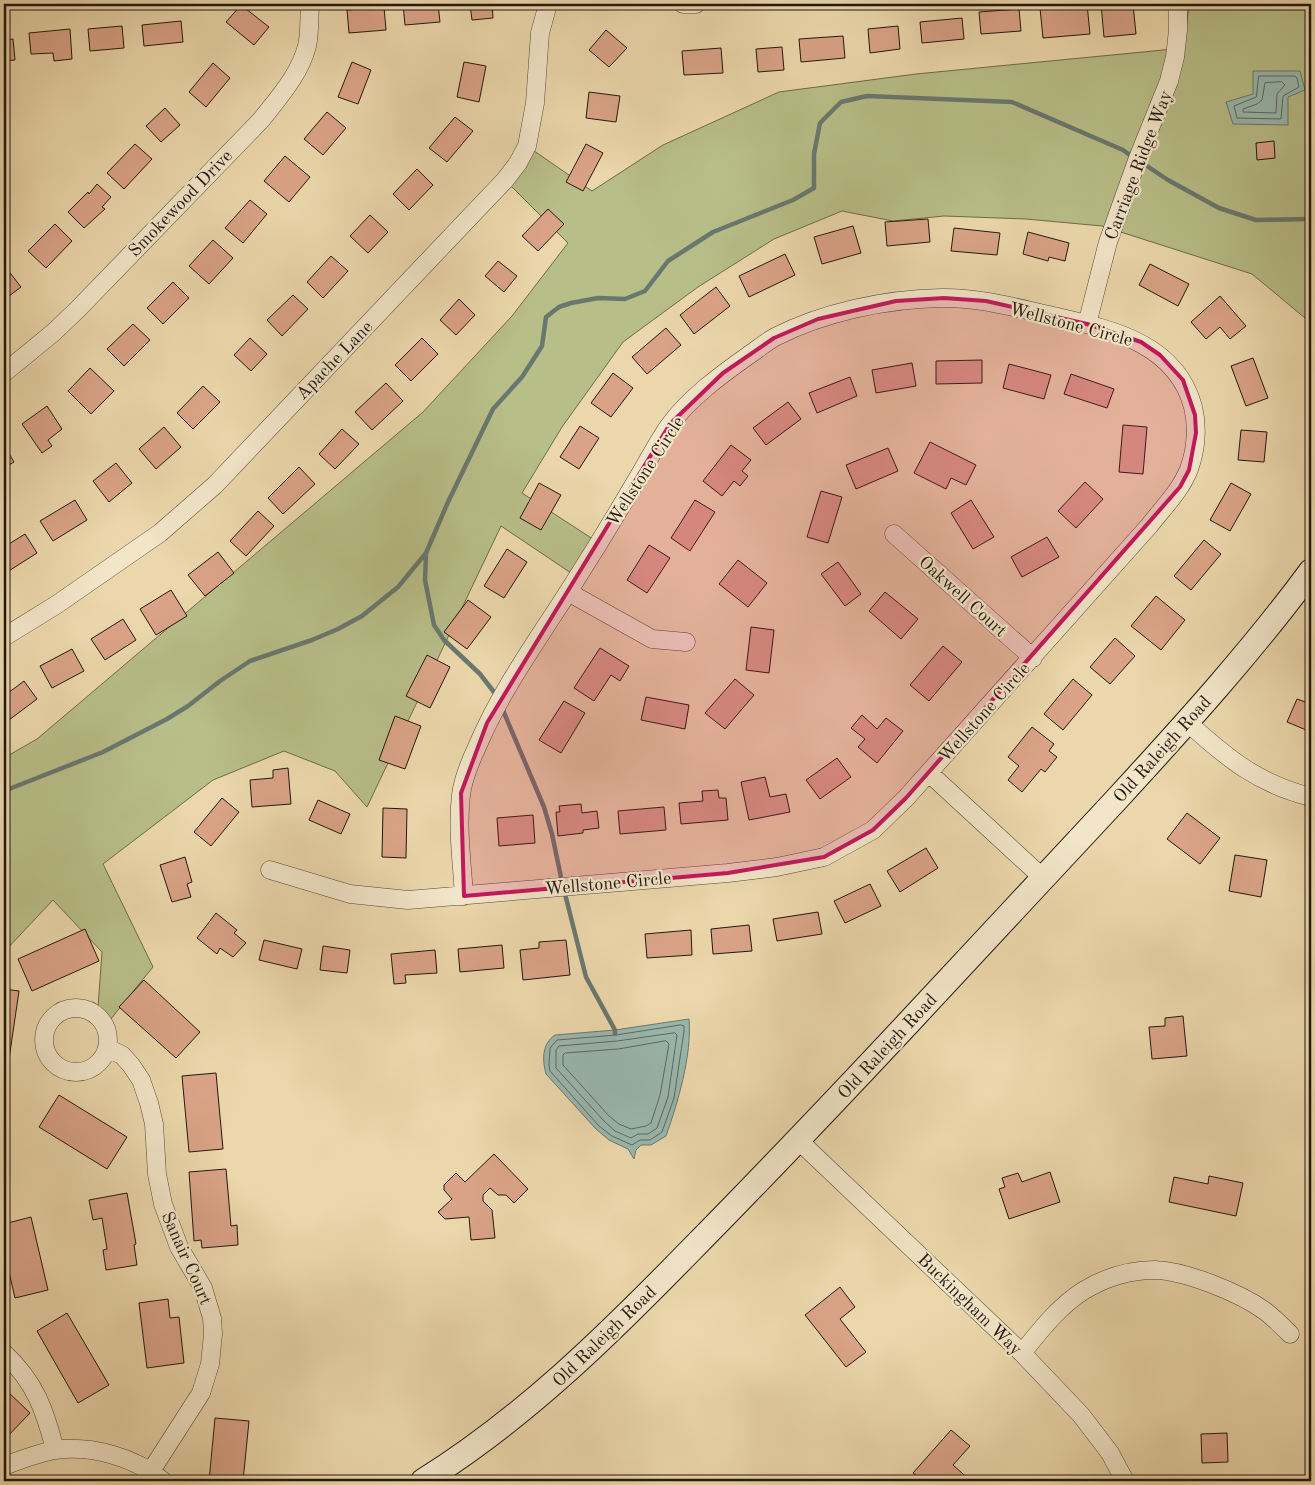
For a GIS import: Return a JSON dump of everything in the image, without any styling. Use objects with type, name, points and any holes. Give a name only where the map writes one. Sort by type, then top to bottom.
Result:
[{"type":"main road","name":"Old Raleigh Road","points":[[423,1481],[499,1430],[570,1370],[655,1287],[798,1140],[1187,722],[1288,602],[1311,570]]},
{"type":"street","name":"Smokewood Drive","points":[[4,373],[48,338],[78,309],[262,119],[286,88],[307,47],[310,4]]},
{"type":"street","name":"Apache Lane","points":[[4,636],[56,605],[160,533],[215,485],[505,180],[518,163],[527,146],[535,104],[540,33],[548,4]]},
{"type":"street","points":[[683,4],[696,4]]},
{"type":"street","name":"Carriage Ridge Way","points":[[1087,324],[1108,242],[1138,158],[1169,81],[1175,56],[1178,4]]},
{"type":"street","name":"Wellstone Circle","points":[[270,870],[359,896],[408,900],[464,896],[738,872],[777,867],[824,857],[873,830],[930,773],[1149,526],[1180,487],[1189,470],[1196,433],[1195,415],[1183,380],[1160,355],[1141,342],[1087,324],[986,301],[944,298],[896,301],[818,319],[774,338],[723,373],[670,424],[568,592],[496,704],[467,771],[461,793],[460,828],[464,896]]},
{"type":"street","name":"Oakwell Court","points":[[894,534],[1033,658]]},
{"type":"street","points":[[568,592],[652,639],[686,642]]},
{"type":"street","points":[[1187,722],[1226,757],[1252,774],[1283,788],[1311,796]]},
{"type":"street","points":[[930,773],[1043,878]]},
{"type":"street","name":"Sanair Court","points":[[107,1048],[122,1054],[141,1080],[154,1124],[157,1174],[163,1204],[179,1247],[203,1288],[208,1302],[212,1326],[210,1364],[201,1393],[157,1476]]},
{"type":"street","name":"Buckingham Way","points":[[798,1140],[1022,1353],[1092,1427],[1125,1481]]},
{"type":"street","points":[[1022,1353],[1059,1310],[1082,1292],[1103,1280],[1141,1271],[1157,1270],[1188,1276],[1223,1289],[1264,1311],[1290,1334]]},
{"type":"street","points":[[4,1353],[21,1371],[40,1402],[48,1420],[55,1450]]},
{"type":"street","points":[[4,1466],[55,1450],[73,1449],[104,1452],[157,1476]]},
{"type":"highlighted area","points":[[944,298],[986,301],[1087,324],[1141,342],[1160,355],[1183,380],[1195,415],[1196,433],[1189,470],[1180,487],[906,798],[873,830],[824,857],[728,873],[464,896],[461,793],[487,723],[670,424],[723,373],[774,338],[818,319],[896,301]]},
{"type":"green space","points":[[1189,4],[1311,4],[1311,323],[1252,274],[1102,226],[1026,219],[944,216],[893,221],[842,211],[774,239],[698,287],[623,342],[562,427],[522,493],[599,543],[577,577],[501,526],[367,807],[335,771],[284,751],[213,780],[103,864],[153,967],[110,1020],[98,1007],[102,952],[53,900],[4,952],[4,758],[37,739],[423,412],[512,316],[568,243],[505,180],[527,146],[592,191],[663,145],[779,92],[916,74],[1184,48]]},
{"type":"water","points":[[1253,71],[1300,71],[1305,90],[1288,97],[1288,125],[1233,124],[1226,102],[1253,94]]},
{"type":"water","points":[[689,1019],[686,1063],[666,1136],[651,1145],[641,1145],[636,1150],[634,1159],[628,1149],[609,1140],[596,1129],[546,1074],[544,1063],[545,1047],[555,1035],[615,1030]]},
{"type":"building","points":[[403,4],[438,4],[440,22],[405,25]]},
{"type":"building","points":[[470,4],[492,4],[493,18],[472,20]]},
{"type":"building","points":[[1087,4],[1090,34],[1043,38],[1040,8]]},
{"type":"building","points":[[1101,4],[1133,4],[1136,34],[1104,37]]},
{"type":"building","points":[[241,5],[269,27],[254,45],[226,22]]},
{"type":"building","points":[[384,7],[386,30],[349,33],[347,10]]},
{"type":"building","points":[[1019,9],[1021,31],[981,34],[979,12]]},
{"type":"building","points":[[962,18],[964,39],[922,43],[920,22]]},
{"type":"building","points":[[181,21],[183,42],[144,46],[142,25]]},
{"type":"building","points":[[122,26],[124,48],[90,51],[88,29]]},
{"type":"building","points":[[898,26],[900,49],[870,53],[868,29]]},
{"type":"building","points":[[70,29],[72,59],[54,61],[53,53],[31,54],[29,33]]},
{"type":"building","points":[[606,30],[627,48],[609,67],[589,50]]},
{"type":"building","points":[[843,36],[845,58],[801,62],[799,39]]},
{"type":"building","points":[[13,39],[15,60],[4,61],[4,40]]},
{"type":"building","points":[[782,47],[784,70],[758,72],[756,49]]},
{"type":"building","points":[[721,48],[723,73],[684,75],[682,51]]},
{"type":"building","points":[[352,62],[371,70],[358,104],[338,97]]},
{"type":"building","points":[[464,62],[486,66],[479,102],[457,97]]},
{"type":"building","points":[[213,63],[230,78],[206,107],[189,92]]},
{"type":"building","points":[[589,92],[620,96],[616,122],[586,118]]},
{"type":"building","points":[[165,108],[180,125],[161,142],[146,126]]},
{"type":"building","points":[[327,112],[346,128],[323,155],[304,139]]},
{"type":"building","points":[[455,117],[473,131],[447,162],[429,148]]},
{"type":"building","points":[[1274,141],[1275,158],[1257,160],[1256,143]]},
{"type":"building","points":[[135,144],[152,159],[124,189],[107,173]]},
{"type":"building","points":[[586,144],[603,153],[583,191],[566,182]]},
{"type":"building","points":[[285,156],[310,177],[289,202],[264,181]]},
{"type":"building","points":[[417,169],[433,185],[409,210],[393,194]]},
{"type":"building","points":[[97,184],[111,197],[102,207],[105,209],[84,228],[68,212],[88,192],[89,194]]},
{"type":"building","points":[[250,200],[267,214],[243,243],[225,228]]},
{"type":"building","points":[[548,209],[564,224],[538,251],[522,236]]},
{"type":"building","points":[[370,215],[388,232],[368,253],[350,236]]},
{"type":"building","points":[[928,219],[930,242],[887,246],[885,222]]},
{"type":"building","points":[[55,224],[72,241],[46,268],[28,251]]},
{"type":"building","points":[[853,226],[861,253],[822,264],[814,237]]},
{"type":"building","points":[[954,228],[1000,233],[997,255],[951,251]]},
{"type":"building","points":[[1028,232],[1069,243],[1065,261],[1049,257],[1048,261],[1023,254]]},
{"type":"building","points":[[213,240],[233,258],[209,284],[189,266]]},
{"type":"building","points":[[785,254],[795,275],[749,297],[739,276]]},
{"type":"building","points":[[331,256],[348,271],[323,298],[307,282]]},
{"type":"building","points":[[498,261],[517,276],[504,292],[485,276]]},
{"type":"building","points":[[1150,264],[1189,284],[1178,306],[1139,285]]},
{"type":"building","points":[[4,265],[21,287],[4,300]]},
{"type":"building","points":[[173,282],[189,298],[163,324],[147,308]]},
{"type":"building","points":[[716,287],[730,306],[694,334],[680,315]]},
{"type":"building","points":[[293,295],[308,309],[282,336],[267,320]]},
{"type":"building","points":[[1220,296],[1246,326],[1230,339],[1220,327],[1206,339],[1191,322]]},
{"type":"building","points":[[459,299],[475,315],[456,335],[440,320]]},
{"type":"building","points":[[133,324],[150,340],[124,366],[107,349]]},
{"type":"building","points":[[666,328],[681,345],[647,374],[632,357]]},
{"type":"building","points":[[250,338],[267,354],[251,371],[234,355]]},
{"type":"building","points":[[422,338],[438,354],[411,381],[395,365]]},
{"type":"building","points":[[1253,358],[1268,398],[1246,406],[1231,366]]},
{"type":"building","points":[[982,360],[982,383],[936,384],[936,361]]},
{"type":"building","points":[[912,363],[916,386],[876,393],[872,370]]},
{"type":"building","points":[[1009,364],[1051,375],[1044,399],[1003,388]]},
{"type":"building","points":[[90,368],[114,391],[91,414],[68,391]]},
{"type":"building","points":[[613,373],[633,388],[611,417],[591,403]]},
{"type":"building","points":[[1071,374],[1114,389],[1107,408],[1064,394]]},
{"type":"building","points":[[850,377],[857,396],[817,413],[809,393]]},
{"type":"building","points":[[386,383],[403,401],[372,430],[355,412]]},
{"type":"building","points":[[203,386],[220,402],[193,429],[177,413]]},
{"type":"building","points":[[788,402],[801,419],[766,445],[753,428]]},
{"type":"building","points":[[47,406],[62,429],[48,440],[52,446],[42,453],[22,424]]},
{"type":"building","points":[[1123,425],[1147,427],[1143,474],[1119,472]]},
{"type":"building","points":[[580,426],[599,438],[579,469],[560,457]]},
{"type":"building","points":[[164,427],[181,447],[156,469],[139,449]]},
{"type":"building","points":[[342,429],[359,444],[335,469],[319,454]]},
{"type":"building","points":[[1241,430],[1267,432],[1264,462],[1238,460]]},
{"type":"building","points":[[930,442],[976,465],[966,485],[951,478],[946,489],[914,473]]},
{"type":"building","points":[[4,445],[14,462],[4,468]]},
{"type":"building","points":[[731,445],[751,460],[742,471],[748,476],[740,486],[734,481],[722,496],[703,481]]},
{"type":"building","points":[[888,448],[898,471],[856,489],[846,465]]},
{"type":"building","points":[[116,463],[132,483],[109,502],[93,481]]},
{"type":"building","points":[[299,467],[315,484],[283,514],[268,498]]},
{"type":"building","points":[[1085,482],[1103,499],[1076,528],[1058,511]]},
{"type":"building","points":[[539,483],[561,495],[541,530],[520,518]]},
{"type":"building","points":[[1231,483],[1251,494],[1230,531],[1210,520]]},
{"type":"building","points":[[821,491],[842,497],[828,543],[807,537]]},
{"type":"building","points":[[75,500],[87,520],[53,541],[40,521]]},
{"type":"building","points":[[695,500],[715,512],[690,551],[671,538]]},
{"type":"building","points":[[971,500],[994,537],[973,549],[951,513]]},
{"type":"building","points":[[258,511],[274,526],[246,556],[230,541]]},
{"type":"building","points":[[25,534],[37,553],[4,574],[4,547]]},
{"type":"building","points":[[1047,537],[1059,557],[1022,577],[1011,557]]},
{"type":"building","points":[[1204,540],[1221,554],[1191,590],[1174,576]]},
{"type":"building","points":[[649,545],[670,558],[647,593],[627,580]]},
{"type":"building","points":[[507,549],[527,562],[504,598],[484,586]]},
{"type":"building","points":[[218,552],[234,573],[205,596],[188,575]]},
{"type":"building","points":[[738,560],[767,583],[748,607],[719,584]]},
{"type":"building","points":[[838,562],[861,594],[845,606],[821,574]]},
{"type":"building","points":[[171,590],[187,616],[156,635],[140,609]]},
{"type":"building","points":[[885,592],[918,619],[901,639],[869,611]]},
{"type":"building","points":[[1156,596],[1185,620],[1161,650],[1131,626]]},
{"type":"building","points":[[468,600],[491,617],[467,649],[444,632]]},
{"type":"building","points":[[123,619],[136,640],[105,660],[91,639]]},
{"type":"building","points":[[751,627],[774,630],[769,673],[746,670]]},
{"type":"building","points":[[1115,638],[1135,656],[1110,684],[1090,667]]},
{"type":"building","points":[[943,646],[962,662],[929,701],[910,685]]},
{"type":"building","points":[[600,648],[629,666],[620,681],[611,675],[594,701],[574,688]]},
{"type":"building","points":[[72,649],[84,671],[52,688],[40,666]]},
{"type":"building","points":[[427,655],[450,667],[430,708],[406,696]]},
{"type":"building","points":[[735,679],[754,695],[725,729],[705,713]]},
{"type":"building","points":[[1073,679],[1092,695],[1063,730],[1044,714]]},
{"type":"building","points":[[24,681],[37,699],[5,723],[4,696]]},
{"type":"building","points":[[646,697],[689,705],[685,729],[641,720]]},
{"type":"building","points":[[1297,699],[1311,704],[1311,732],[1287,722]]},
{"type":"building","points":[[564,701],[585,713],[561,753],[539,740]]},
{"type":"building","points":[[862,715],[877,729],[886,718],[903,731],[877,763],[858,747],[865,739],[851,728]]},
{"type":"building","points":[[395,716],[421,726],[405,769],[379,760]]},
{"type":"building","points":[[1032,727],[1054,744],[1049,751],[1057,757],[1045,772],[1041,769],[1022,792],[1008,780],[1019,766],[1008,757]]},
{"type":"building","points":[[837,758],[851,777],[820,799],[806,780]]},
{"type":"building","points":[[288,768],[291,804],[252,807],[250,780],[273,778],[273,770]]},
{"type":"building","points":[[765,777],[770,797],[786,794],[790,812],[749,820],[741,782]]},
{"type":"building","points":[[718,790],[719,798],[726,798],[728,820],[681,824],[679,803],[703,801],[702,791]]},
{"type":"building","points":[[222,798],[239,812],[211,846],[194,832]]},
{"type":"building","points":[[318,800],[350,814],[341,834],[309,820]]},
{"type":"building","points":[[581,804],[582,813],[597,811],[599,828],[583,830],[583,833],[558,836],[556,812],[560,812],[559,806]]},
{"type":"building","points":[[664,807],[666,830],[620,834],[618,811]]},
{"type":"building","points":[[383,808],[407,809],[406,858],[382,857]]},
{"type":"building","points":[[1187,813],[1220,838],[1200,864],[1167,839]]},
{"type":"building","points":[[533,815],[535,843],[499,846],[497,818]]},
{"type":"building","points":[[926,848],[938,868],[900,892],[887,871]]},
{"type":"building","points":[[1235,855],[1267,860],[1261,897],[1229,891]]},
{"type":"building","points":[[185,857],[192,882],[187,884],[191,897],[172,902],[160,865]]},
{"type":"building","points":[[870,884],[881,906],[845,923],[834,901]]},
{"type":"building","points":[[818,912],[822,934],[777,941],[773,919]]},
{"type":"building","points":[[216,913],[237,930],[234,933],[246,943],[233,957],[220,948],[217,954],[197,938]]},
{"type":"building","points":[[749,925],[752,951],[713,954],[711,929]]},
{"type":"building","points":[[85,929],[99,961],[32,991],[18,959]]},
{"type":"building","points":[[691,930],[692,955],[647,958],[645,934]]},
{"type":"building","points":[[264,940],[302,949],[297,969],[259,960]]},
{"type":"building","points":[[566,940],[570,975],[523,980],[520,950],[539,948],[539,942]]},
{"type":"building","points":[[502,945],[504,968],[460,972],[458,949]]},
{"type":"building","points":[[323,946],[350,950],[347,973],[320,970]]},
{"type":"building","points":[[435,950],[437,973],[405,975],[406,983],[394,984],[391,954]]},
{"type":"building","points":[[144,980],[200,1032],[176,1058],[119,1007]]},
{"type":"building","points":[[4,989],[19,991],[8,1066],[4,1065]]},
{"type":"building","points":[[1183,1016],[1187,1056],[1152,1059],[1149,1027],[1165,1026],[1165,1018]]},
{"type":"building","points":[[216,1073],[223,1149],[189,1152],[182,1076]]},
{"type":"building","points":[[59,1095],[127,1137],[107,1169],[39,1127]]},
{"type":"building","points":[[494,1154],[528,1189],[514,1203],[506,1195],[498,1195],[490,1188],[483,1195],[483,1201],[492,1210],[495,1238],[471,1240],[469,1217],[445,1219],[438,1212],[452,1199],[444,1190],[444,1185],[456,1173],[465,1182]]},
{"type":"building","points":[[226,1169],[231,1226],[237,1225],[238,1245],[202,1248],[201,1240],[194,1241],[189,1172]]},
{"type":"building","points":[[1050,1172],[1060,1202],[1009,1219],[999,1189],[1005,1187],[1002,1178],[1018,1173],[1022,1182]]},
{"type":"building","points":[[1209,1176],[1243,1183],[1236,1216],[1169,1202],[1174,1177],[1208,1184]]},
{"type":"building","points":[[127,1193],[136,1244],[134,1245],[137,1265],[106,1270],[103,1250],[107,1249],[102,1218],[93,1220],[89,1200]]},
{"type":"building","points":[[31,1217],[48,1290],[15,1298],[4,1250],[4,1224]]},
{"type":"building","points":[[840,1287],[855,1307],[840,1319],[866,1352],[846,1367],[805,1315]]},
{"type":"building","points":[[168,1299],[170,1318],[179,1317],[184,1363],[147,1368],[139,1303]]},
{"type":"building","points":[[67,1313],[109,1385],[78,1403],[37,1331]]},
{"type":"building","points":[[4,1388],[30,1413],[4,1440]]},
{"type":"building","points":[[215,1418],[249,1421],[243,1481],[209,1481]]},
{"type":"building","points":[[951,1430],[970,1446],[953,1465],[971,1481],[923,1481],[913,1473]]},
{"type":"building","points":[[1227,1433],[1228,1462],[1202,1463],[1201,1434]]},
{"type":"waterway","points":[[4,791],[103,752],[167,719],[250,661],[338,629],[362,616],[398,587],[426,553],[448,502],[493,409],[522,377],[542,346],[546,317],[559,307],[571,303],[598,298],[625,299],[645,291],[668,261],[713,232],[793,200],[814,188],[814,154],[820,123],[841,102],[867,96],[1012,102],[1123,150],[1134,158]]},
{"type":"waterway","points":[[1141,162],[1168,180],[1219,208],[1256,220],[1311,219]]},
{"type":"waterway","points":[[426,554],[425,580],[434,625],[444,640],[480,674],[497,696]]},
{"type":"waterway","points":[[502,708],[544,807],[562,882]]},
{"type":"waterway","points":[[564,890],[586,977],[615,1030],[615,1034]]}]
